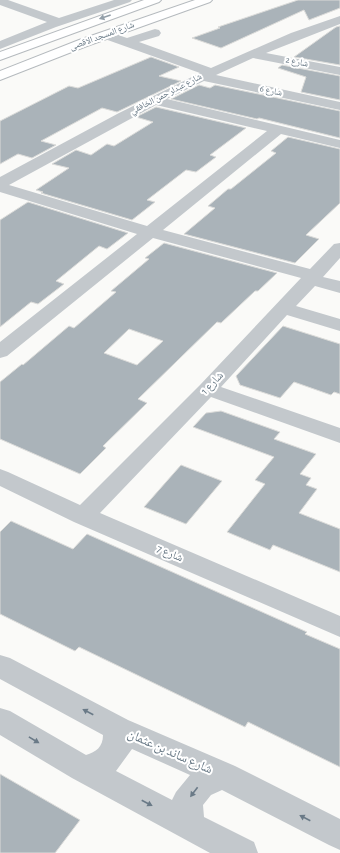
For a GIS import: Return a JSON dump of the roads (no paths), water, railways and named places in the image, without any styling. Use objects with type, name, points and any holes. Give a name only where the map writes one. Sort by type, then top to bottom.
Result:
[{"type":"main road","name":"شارع المسجد الاقصى","points":[[2,52],[60,27],[155,0]]},
{"type":"main road","points":[[164,0],[123,15],[122,17],[130,20],[168,12]]},
{"type":"main road","name":"شارع المسجد الاقصى","points":[[0,76],[168,12],[206,0]]},
{"type":"main road","points":[[0,76],[54,48],[55,46],[52,44],[38,44],[2,52]]},
{"type":"street","points":[[2,52],[44,28],[60,27],[126,0]]},
{"type":"street","points":[[0,1],[60,27]]},
{"type":"street","name":"شارع عبدلر حمن الخافقي","points":[[0,183],[154,100],[207,74],[254,54],[339,22]]},
{"type":"street","points":[[128,42],[155,33]]},
{"type":"street","name":"شارع 6","points":[[106,35],[128,42],[207,74],[340,106]]},
{"type":"street","name":"شارع 2","points":[[254,54],[340,71]]},
{"type":"street","points":[[154,100],[340,144]]},
{"type":"street","points":[[0,352],[279,129]]},
{"type":"street","points":[[0,187],[150,232],[312,277],[340,287]]},
{"type":"street","name":"شارع 1","points":[[83,516],[207,389],[340,248]]},
{"type":"street","points":[[283,308],[339,323]]},
{"type":"street","points":[[207,389],[340,436]]},
{"type":"street","name":"شارع 7","points":[[0,477],[83,516],[340,627]]},
{"type":"street","name":"شارع ساند بن عثمان","points":[[0,666],[118,729],[224,776],[340,836]]},
{"type":"street","points":[[0,720],[83,769],[242,853]]},
{"type":"street","points":[[83,769],[105,762],[118,746],[118,729]]},
{"type":"street","points":[[189,825],[187,802],[200,785],[224,776]]}]
